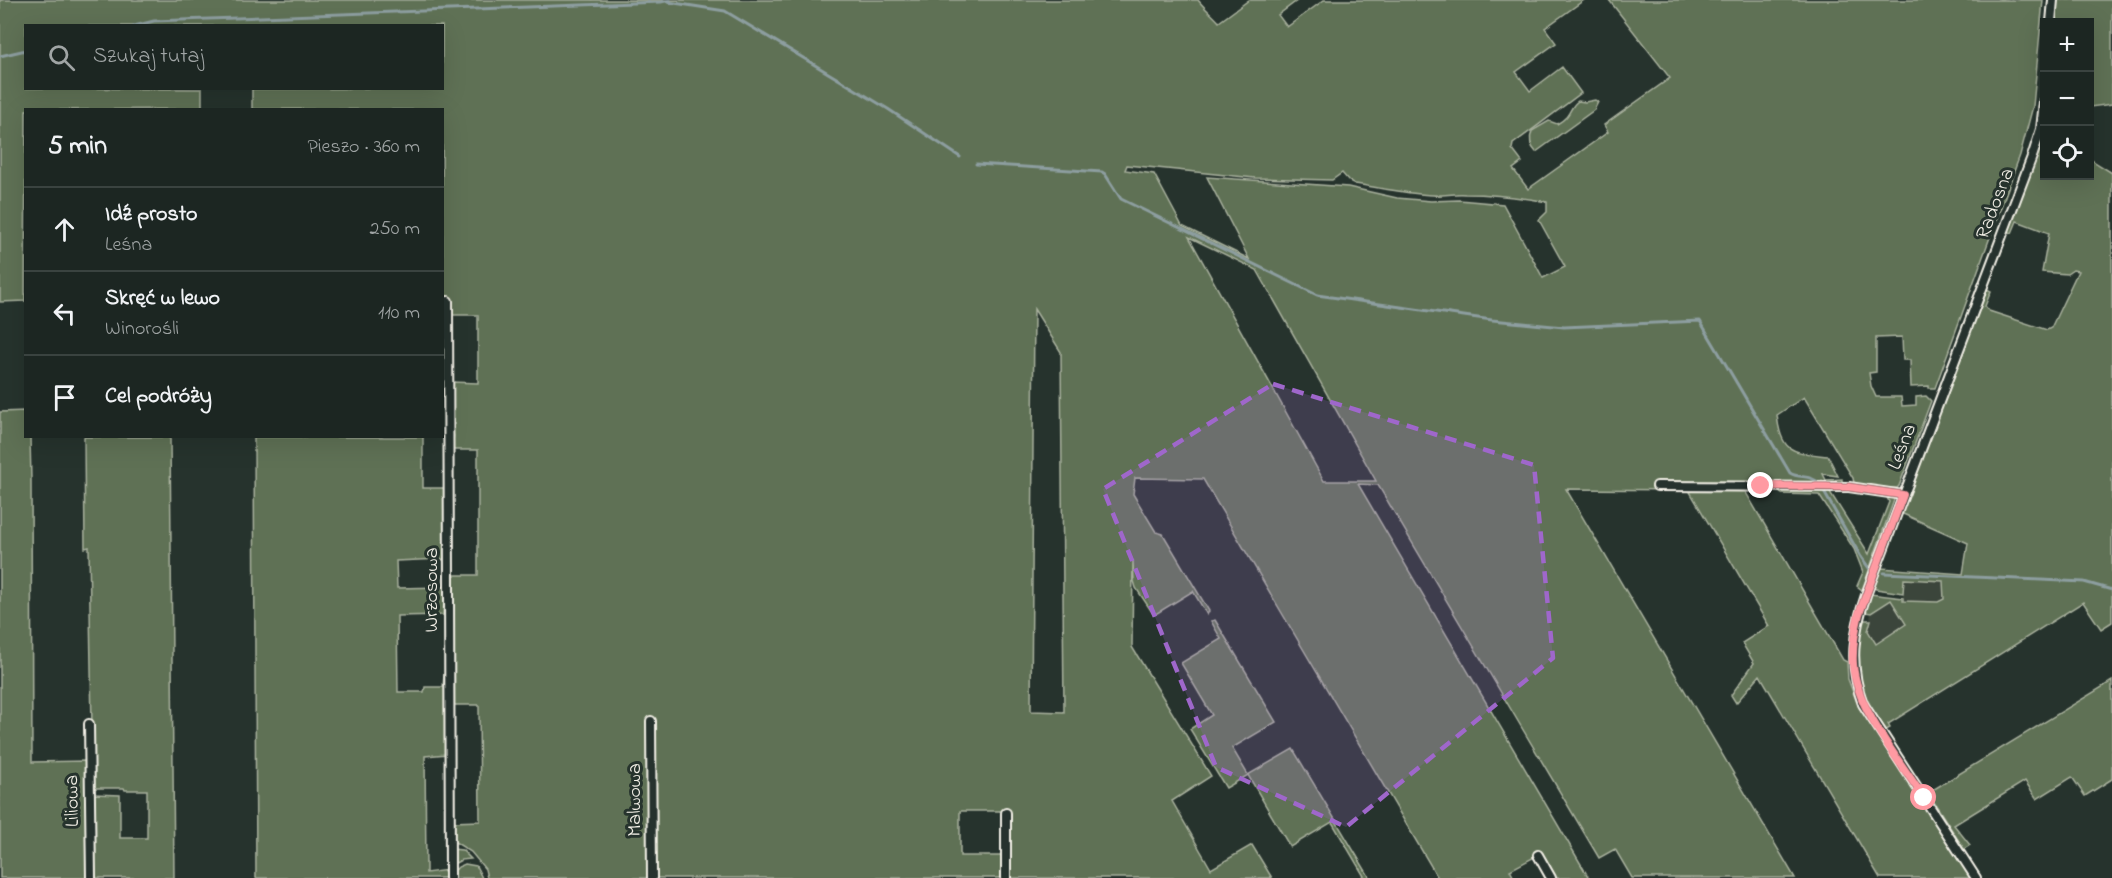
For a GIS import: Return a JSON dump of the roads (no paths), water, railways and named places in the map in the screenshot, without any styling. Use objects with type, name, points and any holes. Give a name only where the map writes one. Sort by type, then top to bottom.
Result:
[{"type":"street","points":[[2051,18],[2053,0]]},
{"type":"street","name":"Radosna","points":[[1970,316],[2033,154],[2041,126]]},
{"type":"street","name":"Wrzosowa","points":[[448,301],[450,878]]},
{"type":"street","name":"Leśna","points":[[1970,316],[1859,614],[1853,653],[1858,692],[1868,713],[1976,878]]},
{"type":"street","points":[[1657,486],[1849,487],[1903,495]]},
{"type":"street","name":"Malwowa","points":[[651,721],[651,878]]},
{"type":"street","name":"Liliowa","points":[[89,724],[91,878]]},
{"type":"street","points":[[1006,813],[1006,878]]},
{"type":"street","points":[[1538,855],[1551,878]]},
{"type":"waterway","points":[[142,24],[154,21],[670,0]]},
{"type":"waterway","points":[[668,2],[725,11],[888,109],[960,157]]},
{"type":"waterway","points":[[0,56],[24,50]]},
{"type":"waterway","points":[[976,164],[1102,172],[1121,199],[1317,295],[1492,320],[1564,327],[1700,321],[1790,473],[1818,482]]},
{"type":"waterway","points":[[1824,492],[1869,568]]},
{"type":"waterway","points":[[1884,573],[2084,582],[2112,590]]}]
